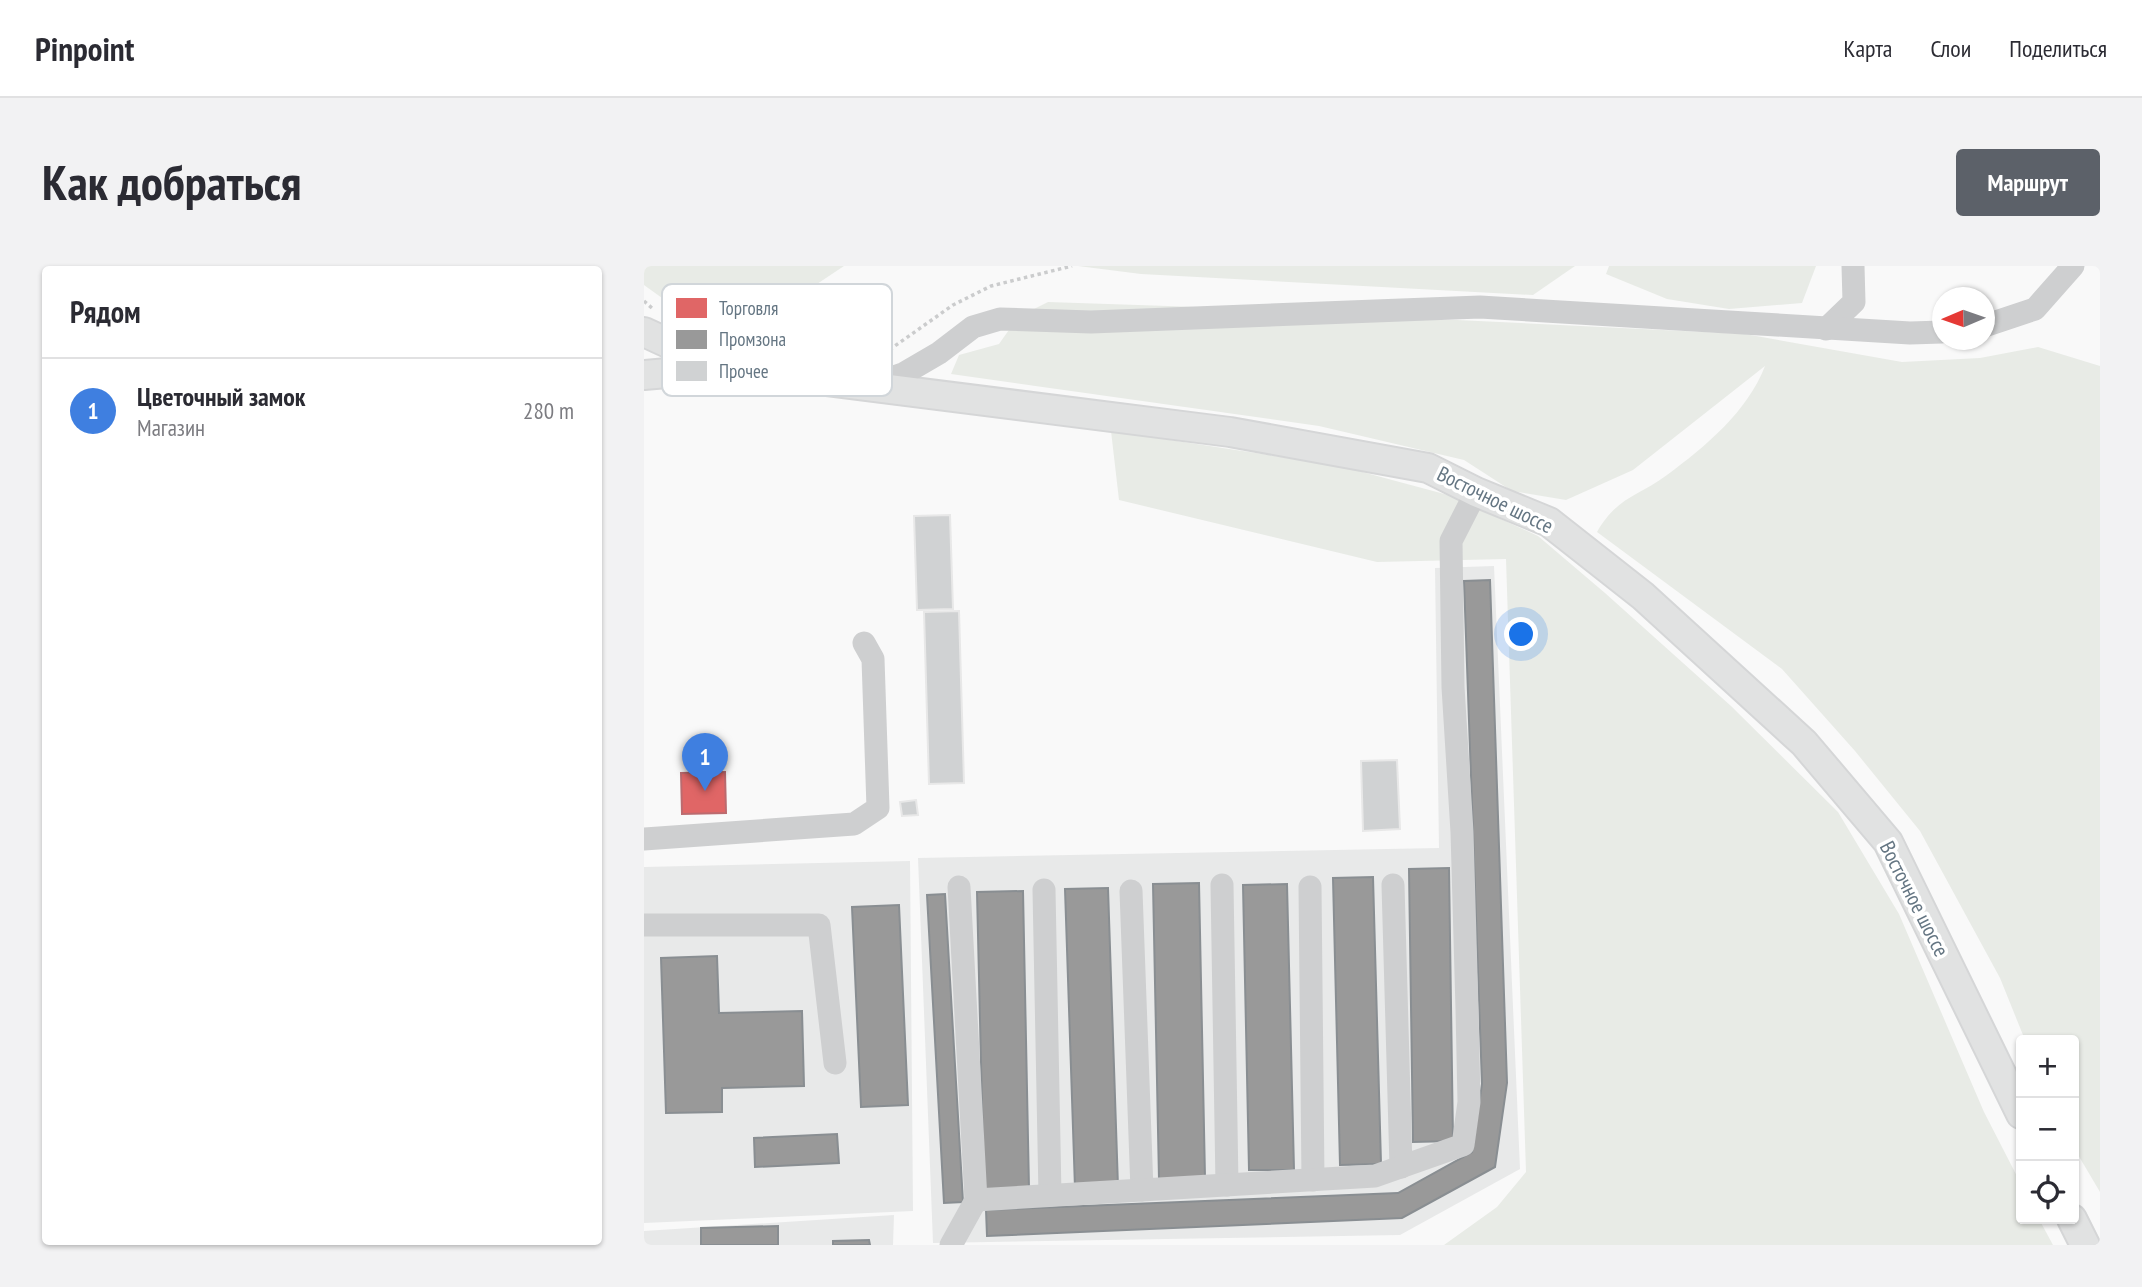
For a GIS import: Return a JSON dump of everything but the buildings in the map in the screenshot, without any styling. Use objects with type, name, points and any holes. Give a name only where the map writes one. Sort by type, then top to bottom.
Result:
[{"type":"main road","name":"Восточное шоссе","points":[[644,332],[662,340]]},
{"type":"main road","name":"Восточное шоссе","points":[[644,375],[662,373]]},
{"type":"main road","name":"Восточное шоссе","points":[[892,389],[1230,432],[1428,468],[1476,492],[1549,522],[1643,596],[1804,743],[1888,842],[2016,1104]]},
{"type":"main road","points":[[2074,1224],[2085,1245]]},
{"type":"street","points":[[1826,329],[1854,302],[1853,266]]},
{"type":"street","points":[[1995,322],[2035,309],[2073,266]]},
{"type":"street","points":[[892,378],[939,353],[973,327],[1000,319],[1091,322],[1480,307],[1826,329],[1932,332]]},
{"type":"street","points":[[976,1200],[1376,1176],[1463,1145],[1469,1102],[1462,832],[1453,687],[1451,541],[1476,492]]},
{"type":"street","points":[[644,839],[854,824],[878,808],[873,659],[864,643]]},
{"type":"street","points":[[1222,885],[1227,1185]]},
{"type":"street","points":[[1393,885],[1401,1167]]},
{"type":"street","points":[[951,1245],[976,1200],[958,887]]},
{"type":"street","points":[[1310,887],[1313,1180]]},
{"type":"street","points":[[1044,890],[1050,1195]]},
{"type":"street","points":[[1130,891],[1142,1190]]},
{"type":"street","points":[[644,925],[819,925],[835,1063]]},
{"type":"path","points":[[892,348],[953,306],[991,286],[1072,266]]},
{"type":"shaded area","points":[[644,266],[844,266],[817,284],[662,284],[662,298],[644,285]]},
{"type":"shaded area","points":[[1078,266],[1575,266],[1533,295],[1141,274]]},
{"type":"shaded area","points":[[1609,266],[1816,266],[1802,303],[1729,309],[1667,299],[1606,274]]},
{"type":"shaded area","points":[[1048,302],[1198,307],[1399,320],[1457,320],[1745,334],[1902,362],[1980,358],[2038,347],[2100,366],[2100,1192],[2079,1156],[2079,1035],[2023,1035],[2000,978],[1920,831],[1855,751],[1782,669],[1597,532],[1620,504],[1667,475],[1724,427],[1748,398],[1765,366],[1633,470],[1566,500],[1512,491],[1464,460],[1319,426],[951,374],[959,355],[999,344],[1018,317]]},
{"type":"shaded area","points":[[1111,431],[1340,466],[1448,495],[1538,536],[1731,706],[1838,812],[1899,914],[1984,1112],[2016,1174],[2016,1224],[2042,1224],[2053,1245],[1444,1245],[1497,1207],[1526,1172],[1506,559],[1377,562],[1119,500]]},
{"type":"shaded area","points":[[1494,566],[1520,1169],[1400,1235],[933,1243],[918,858],[1439,848],[1435,568]]},
{"type":"shaded area","points":[[910,861],[913,1211],[644,1223],[644,867]]},
{"type":"shaded area","points":[[894,1215],[893,1245],[644,1245],[644,1231]]},
{"type":"place","name":"Цветочный замок","points":[[705,791]]}]
